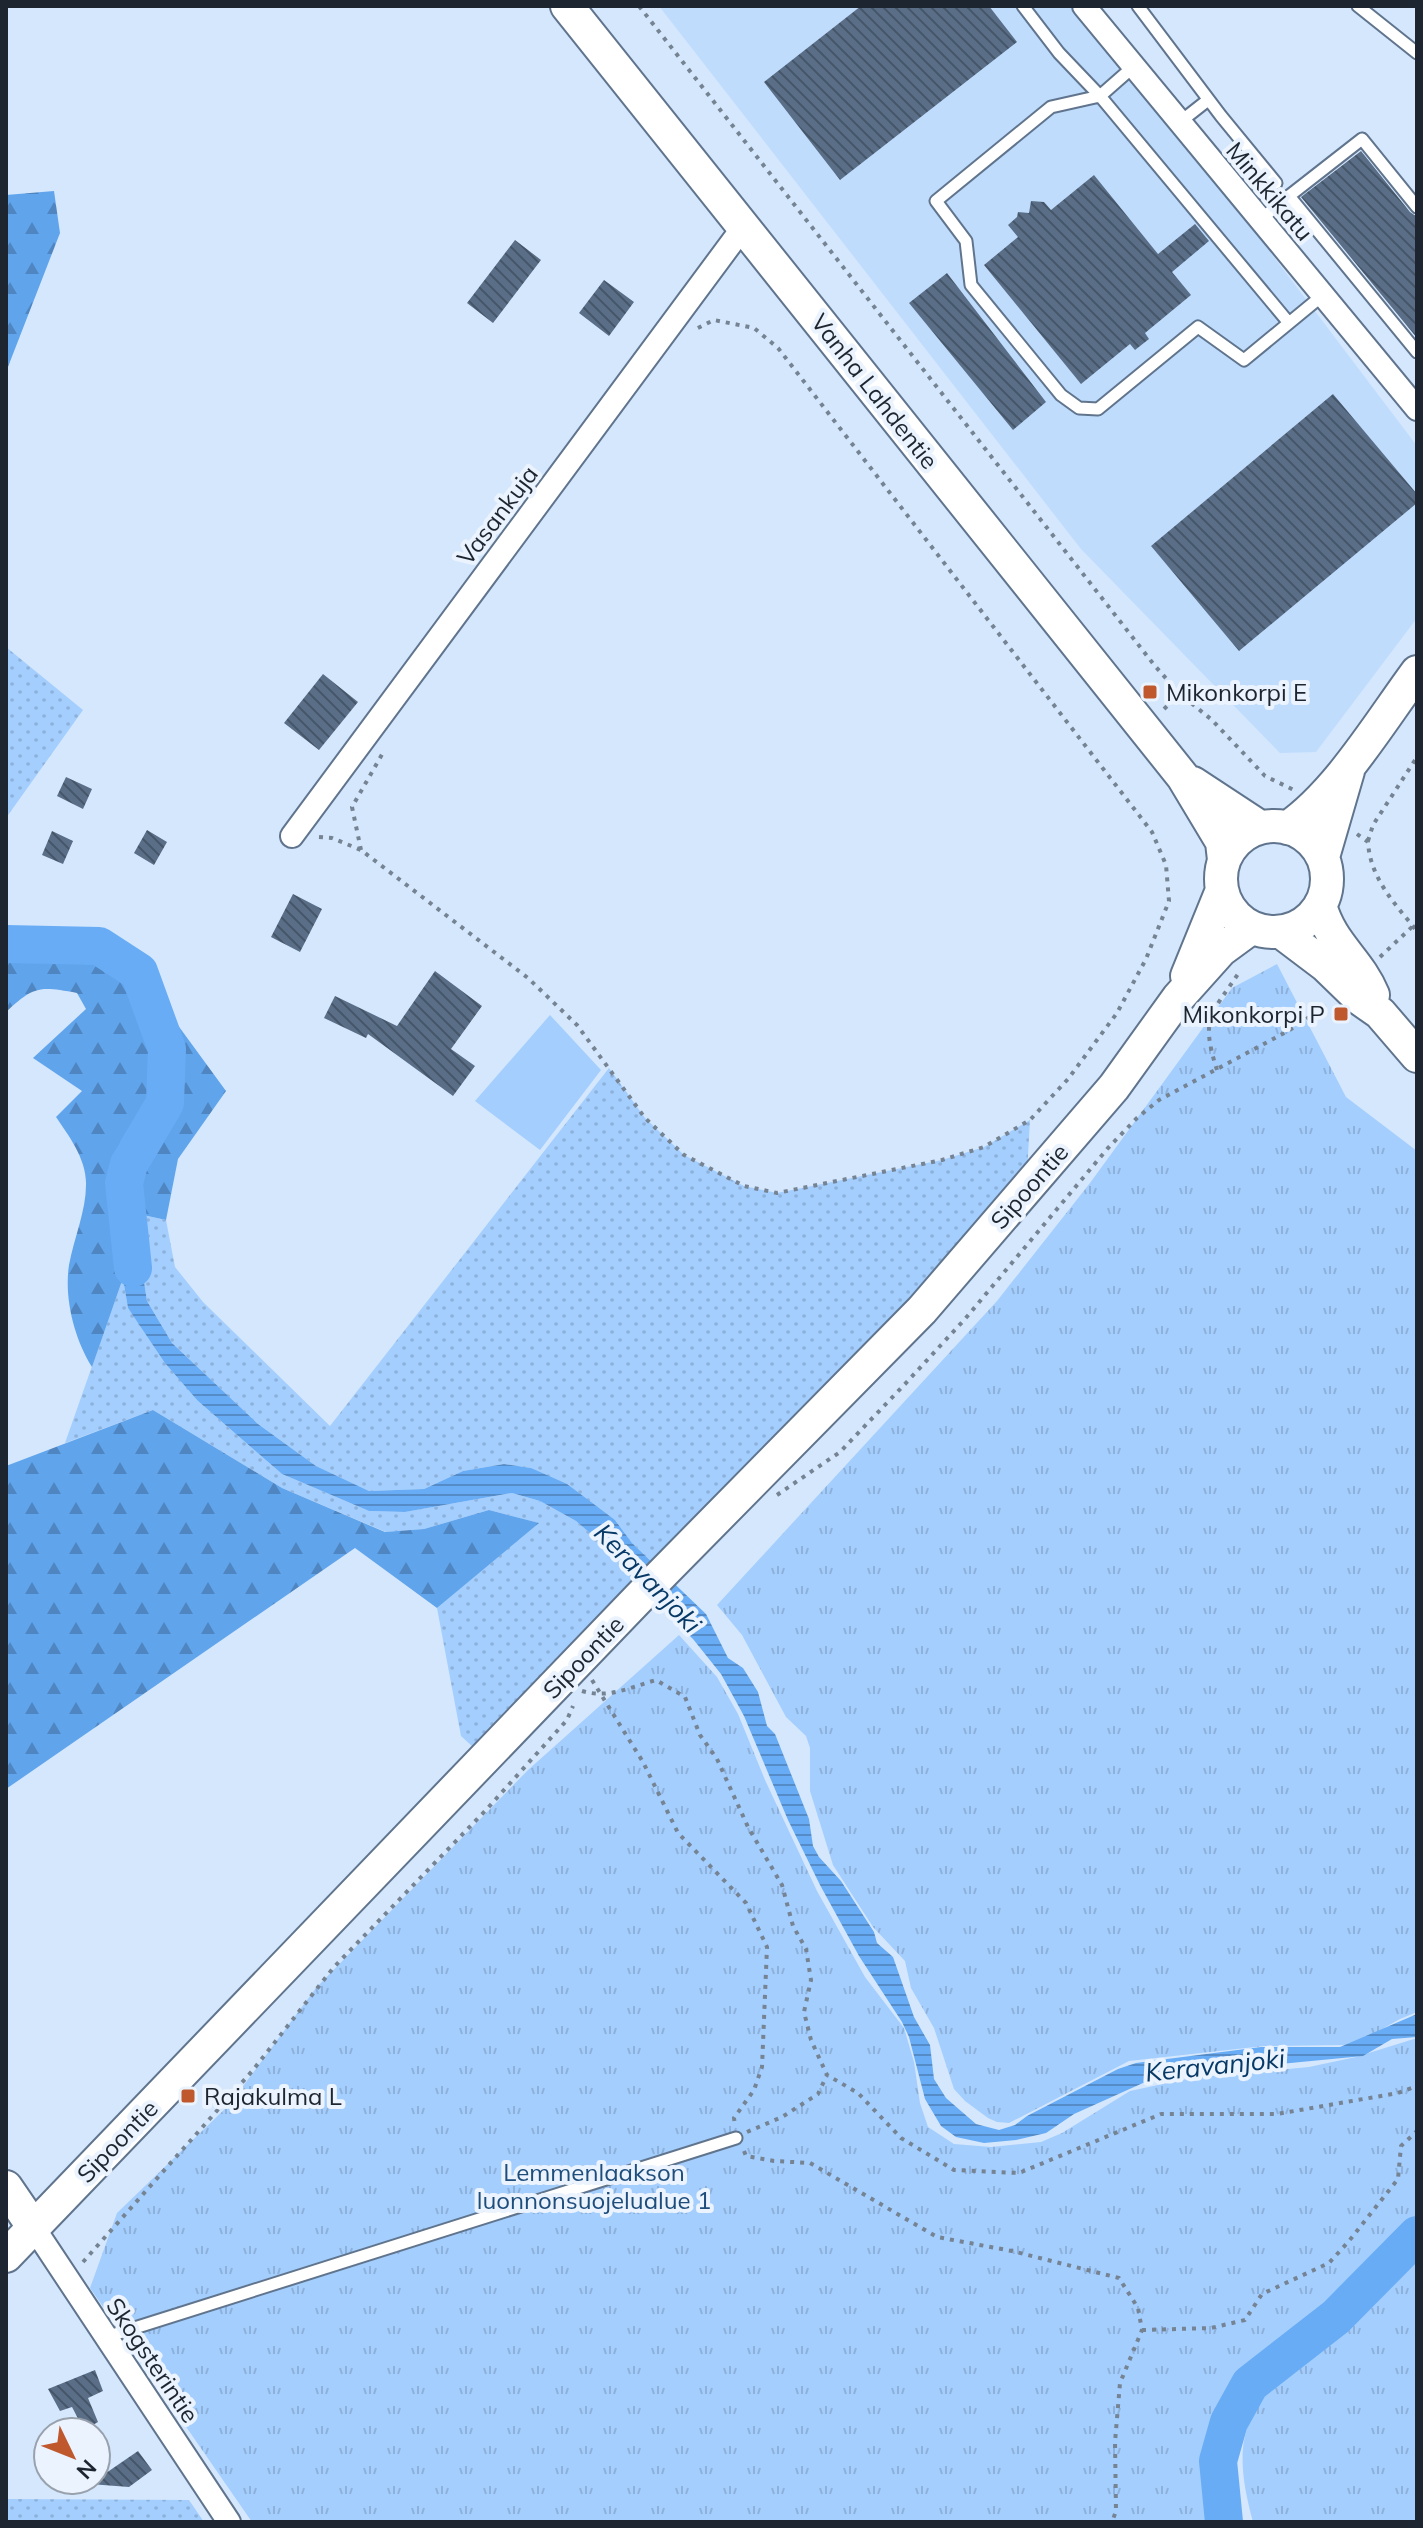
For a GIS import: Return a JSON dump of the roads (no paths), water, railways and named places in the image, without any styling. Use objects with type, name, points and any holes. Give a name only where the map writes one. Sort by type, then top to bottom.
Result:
[{"type":"main road","name":"Vanha Lahdentie","points":[[567,6],[1183,777],[1222,842],[1223,875]]},
{"type":"main road","points":[[1266,930],[1304,924],[1320,905],[1326,894],[1328,875],[1323,857],[1326,811],[1350,765],[1417,672]]},
{"type":"main road","name":"Vanha Lahdentie","points":[[1183,777],[1274,828]]},
{"type":"main road","points":[[1326,811],[1244,835],[1230,848],[1223,875],[1225,902],[1236,917],[1266,930],[1326,966],[1360,999],[1380,1013],[1417,1056]]},
{"type":"main road","points":[[1274,828],[1297,831],[1312,842],[1323,857]]},
{"type":"main road","name":"Sipoontie","points":[[1178,998],[1223,875]]},
{"type":"main road","points":[[1320,905],[1332,937],[1371,989],[1380,1013]]},
{"type":"main road","name":"Sipoontie","points":[[6,2256],[700,1534],[922,1310],[1114,1087],[1178,998],[1221,950],[1266,930]]},
{"type":"main road","points":[[6,2187],[34,2228]]},
{"type":"street","name":"Minkkikatu","points":[[1085,6],[1260,220],[1414,399]]},
{"type":"street","name":"Vasankuja","points":[[292,836],[744,226]]},
{"type":"street","name":"Skogsterintie","points":[[34,2228],[229,2522]]},
{"type":"lane","points":[[1023,6],[1059,53],[1100,96],[1289,323]]},
{"type":"lane","points":[[1138,6],[1208,100],[1276,183]]},
{"type":"lane","points":[[1358,6],[1417,53]]},
{"type":"lane","points":[[1133,67],[1100,96],[1051,107],[936,201],[966,241],[971,285],[1061,395],[1079,408],[1098,409],[1198,327],[1244,360],[1323,295]]},
{"type":"lane","points":[[1179,123],[1208,100]]},
{"type":"lane","points":[[1260,220],[1362,139],[1417,207]]},
{"type":"lane","points":[[1289,196],[1417,352]]},
{"type":"lane","points":[[106,2337],[736,2138]]},
{"type":"water","points":[[134,1213],[142,1235],[141,1262],[147,1301],[172,1343],[258,1424],[316,1466],[369,1491],[424,1489],[463,1471],[504,1464],[531,1468],[567,1484],[615,1520],[632,1543],[706,1614],[728,1658],[743,1668],[758,1692],[767,1726],[775,1734],[809,1819],[813,1846],[841,1881],[874,1932],[877,1943],[893,1957],[914,2017],[930,2045],[934,2079],[946,2098],[976,2124],[999,2130],[1015,2125],[1118,2069],[1136,2063],[1261,2047],[1340,2047],[1417,2014],[1417,2037],[1392,2039],[1363,2056],[1218,2070],[1143,2083],[1074,2114],[1046,2133],[1016,2140],[984,2143],[956,2137],[941,2126],[925,2099],[909,2037],[902,2022],[859,1956],[820,1885],[788,1820],[744,1716],[721,1674],[693,1639],[635,1584],[598,1540],[576,1521],[540,1501],[512,1493],[405,1512],[369,1511],[282,1474],[198,1401],[165,1363],[128,1308],[113,1220]]},
{"type":"waterway","name":"Keravanjoki","points":[[6,944],[99,946],[139,972],[167,1049],[165,1103],[129,1164],[124,1183],[133,1268]]},
{"type":"waterway","name":"Keravanjoki","points":[[1224,2522],[1218,2461],[1229,2422],[1250,2384],[1336,2317],[1417,2235]]},
{"type":"place","name":"Mikonkorpi E","points":[[1150,692]]},
{"type":"place","name":"Mikonkorpi P","points":[[1341,1014]]},
{"type":"place","name":"Rajakulma L","points":[[188,2096]]},
{"type":"park label","name":"Lemmenlaakson luonnonsuojelualue 1","points":[[594,2186]]}]
